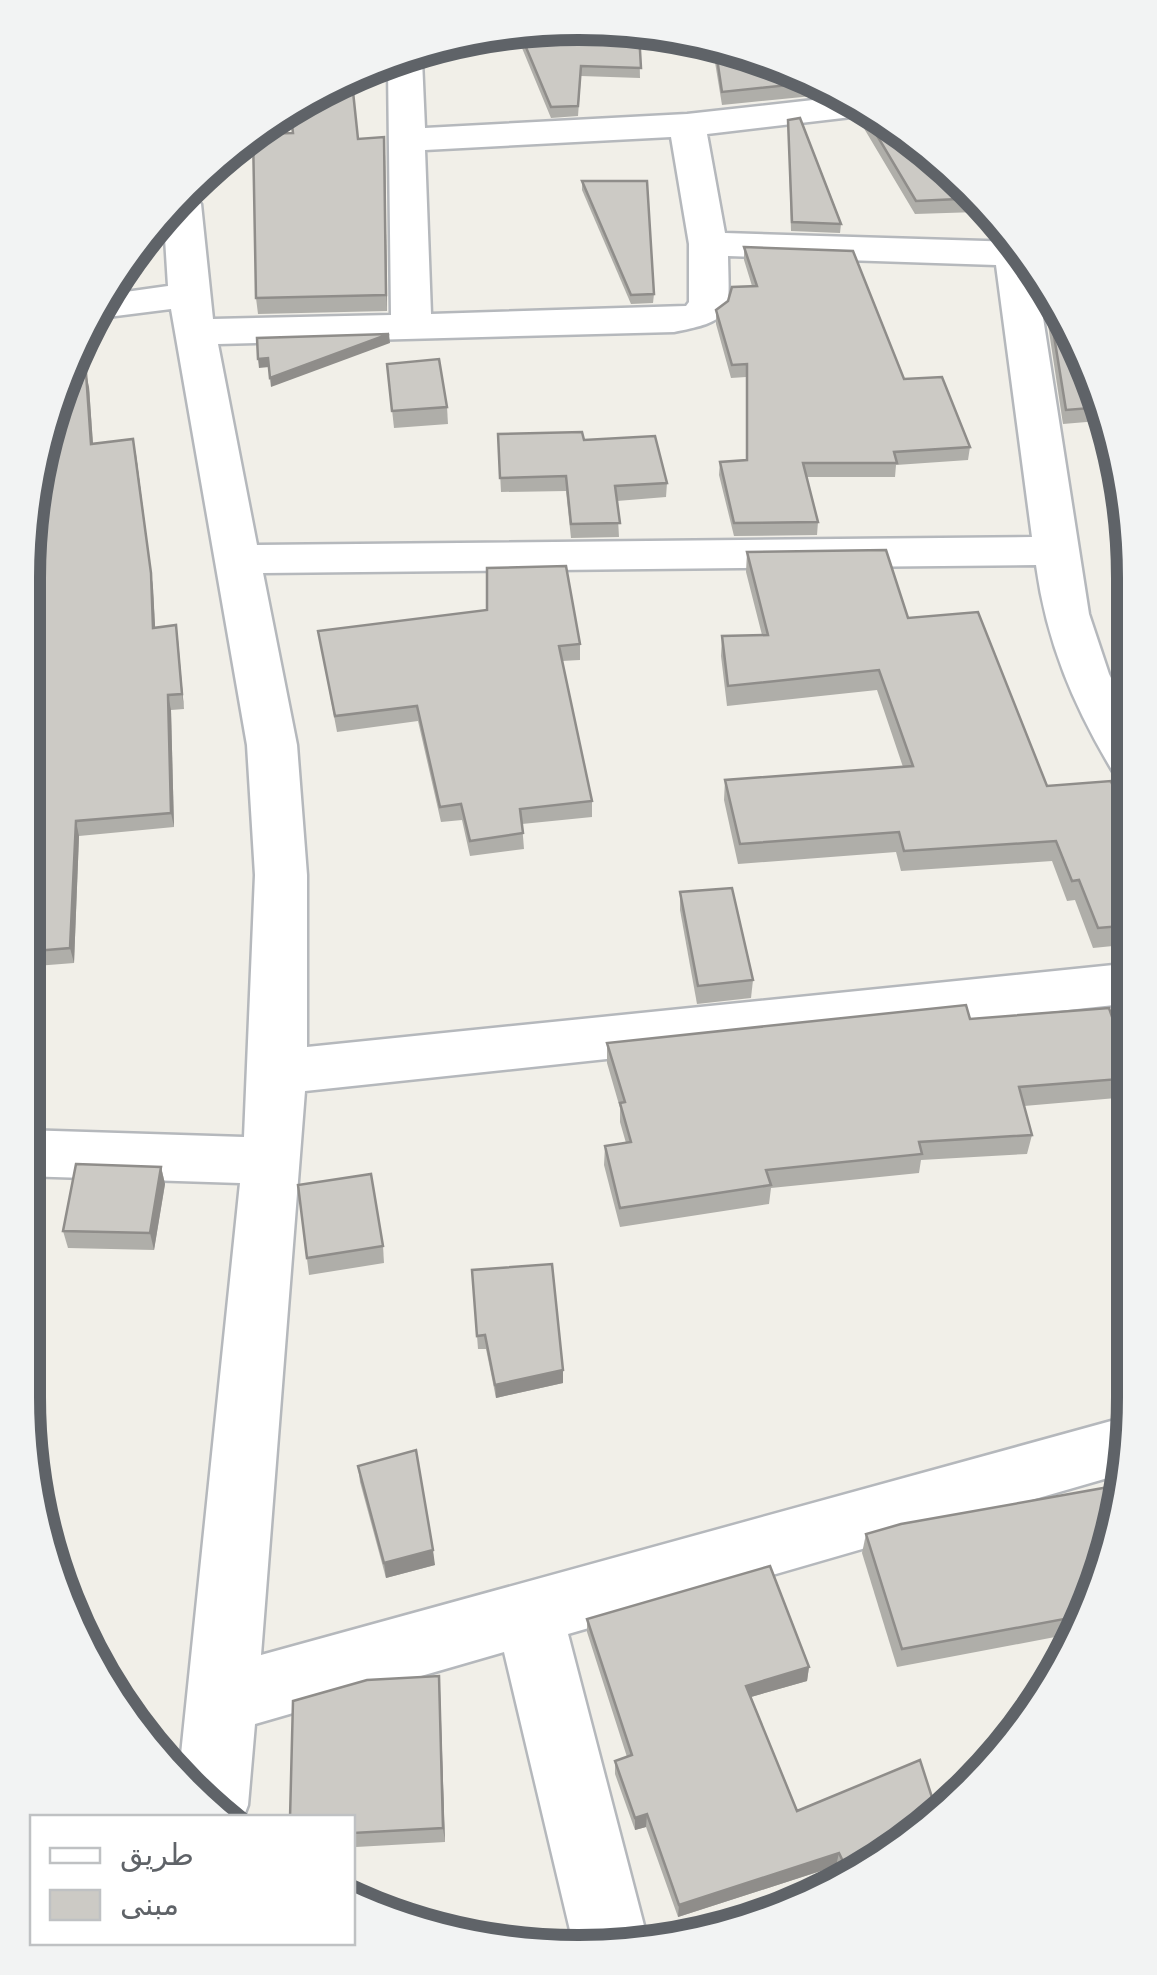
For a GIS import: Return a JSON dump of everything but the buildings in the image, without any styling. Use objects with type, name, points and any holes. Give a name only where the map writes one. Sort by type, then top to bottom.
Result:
[{"type":"street","points":[[405,69],[411,324]]},
{"type":"street","points":[[405,140],[686,124],[839,107]]},
{"type":"street","points":[[112,309],[411,324],[674,320],[699,315],[709,306],[708,244],[686,124]]},
{"type":"street","points":[[183,214],[192,314],[272,745],[281,875],[278,1072],[272,1161],[213,1791]]},
{"type":"street","points":[[708,244],[1008,254]]},
{"type":"street","points":[[1023,274],[1066,614],[1077,663],[1117,737]]},
{"type":"street","points":[[240,559],[1058,551]]},
{"type":"street","points":[[278,1072],[1117,985]]},
{"type":"street","points":[[40,1154],[272,1161]]},
{"type":"street","points":[[220,1700],[528,1611],[1114,1454]]},
{"type":"street","points":[[528,1611],[609,1934]]}]
